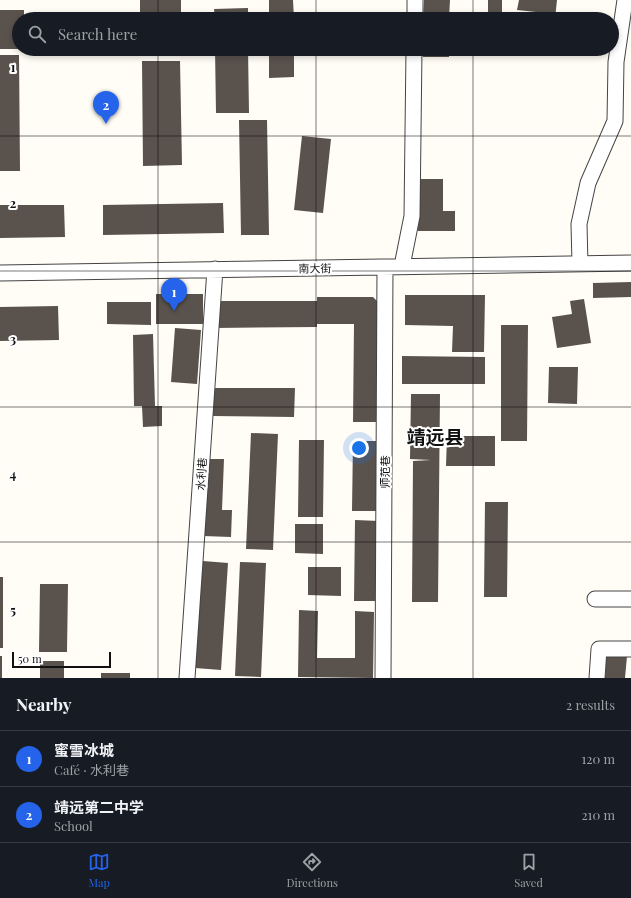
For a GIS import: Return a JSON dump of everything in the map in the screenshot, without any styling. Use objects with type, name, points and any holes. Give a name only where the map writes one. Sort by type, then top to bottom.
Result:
[{"type":"street","points":[[415,0],[415,12]]},
{"type":"street","points":[[619,41],[625,0]]},
{"type":"street","points":[[402,266],[412,216],[414,56]]},
{"type":"street","points":[[580,264],[579,224],[588,184],[615,121],[617,56]]},
{"type":"street","name":"南大街","points":[[0,273],[631,263]]},
{"type":"street","name":"师范巷","points":[[383,678],[385,266]]},
{"type":"street","name":"水利巷","points":[[187,678],[215,269]]},
{"type":"street","points":[[595,599],[631,599]]},
{"type":"street","points":[[597,678],[599,649],[631,649]]},
{"type":"building","points":[[140,0],[181,0],[181,12],[140,12]]},
{"type":"building","points":[[269,0],[293,0],[294,12],[269,12]]},
{"type":"building","points":[[424,0],[450,0],[449,12],[423,12]]},
{"type":"building","points":[[488,0],[502,0],[502,12],[488,12]]},
{"type":"building","points":[[519,0],[557,0],[556,12],[517,10]]},
{"type":"building","points":[[248,8],[248,12],[214,12],[214,9]]},
{"type":"building","points":[[0,10],[24,10],[24,12],[12,12],[12,49],[0,49]]},
{"type":"building","points":[[0,55],[12,55],[19,56],[20,171],[0,171]]},
{"type":"building","points":[[215,56],[248,56],[249,113],[216,113]]},
{"type":"building","points":[[269,56],[294,56],[294,77],[269,78]]},
{"type":"building","points":[[423,56],[449,56],[449,57]]},
{"type":"building","points":[[142,61],[180,61],[182,165],[143,166]]},
{"type":"building","points":[[239,120],[267,120],[269,235],[241,235]]},
{"type":"building","points":[[302,136],[331,139],[323,213],[294,210]]},
{"type":"building","points":[[419,179],[443,179],[443,211],[455,211],[455,231],[418,231]]},
{"type":"building","points":[[223,203],[224,233],[103,235],[103,205]]},
{"type":"building","points":[[0,205],[64,205],[65,237],[0,238]]},
{"type":"building","points":[[631,282],[631,297],[593,298],[593,283]]},
{"type":"building","points":[[156,294],[203,294],[203,324],[156,324]]},
{"type":"building","points":[[405,295],[485,295],[484,352],[452,352],[453,326],[405,325]]},
{"type":"building","points":[[317,297],[373,297],[382,306],[381,422],[353,422],[354,324],[317,324],[317,327],[214,328],[214,301],[317,301]]},
{"type":"building","points":[[584,299],[591,343],[557,348],[552,317],[572,314],[570,301]]},
{"type":"building","points":[[107,302],[151,302],[151,325],[107,324]]},
{"type":"building","points":[[58,306],[59,340],[0,341],[0,307]]},
{"type":"building","points":[[501,325],[528,325],[527,441],[501,441]]},
{"type":"building","points":[[175,328],[201,330],[197,384],[171,382]]},
{"type":"building","points":[[153,334],[155,406],[162,406],[162,426],[143,427],[142,406],[134,406],[133,335]]},
{"type":"building","points":[[402,356],[485,357],[485,384],[402,384]]},
{"type":"building","points":[[549,367],[578,367],[577,404],[548,403]]},
{"type":"building","points":[[214,388],[295,388],[294,417],[213,416]]},
{"type":"building","points":[[411,394],[440,394],[438,602],[412,602],[413,461],[431,460],[410,459]]},
{"type":"building","points":[[251,433],[278,434],[273,550],[246,549]]},
{"type":"building","points":[[447,436],[495,436],[495,466],[446,466]]},
{"type":"building","points":[[299,440],[324,440],[323,517],[298,517]]},
{"type":"building","points":[[353,441],[379,441],[378,511],[352,511]]},
{"type":"building","points":[[206,459],[224,459],[222,510],[232,510],[231,537],[203,536]]},
{"type":"building","points":[[485,502],[508,502],[507,597],[484,597]]},
{"type":"building","points":[[355,520],[379,521],[378,601],[354,601]]},
{"type":"building","points":[[295,524],[323,524],[323,554],[295,553]]},
{"type":"building","points":[[203,561],[228,563],[221,670],[195,668]]},
{"type":"building","points":[[240,562],[266,563],[261,677],[235,676]]},
{"type":"building","points":[[308,567],[341,567],[341,596],[308,595]]},
{"type":"building","points":[[0,577],[3,577],[3,648],[0,648]]},
{"type":"building","points":[[40,584],[68,584],[67,652],[39,652]]},
{"type":"building","points":[[299,610],[318,611],[317,658],[355,658],[355,611],[374,612],[373,678],[298,677]]},
{"type":"building","points":[[606,655],[627,656],[625,678],[605,678]]},
{"type":"building","points":[[0,656],[2,656],[2,678],[0,678]]},
{"type":"building","points":[[40,661],[64,661],[64,678],[40,678]]},
{"type":"building","points":[[101,673],[130,673],[130,678],[101,678]]},
{"type":"place","name":"靖远第二中学","points":[[106,124]]},
{"type":"place","name":"蜜雪冰城","points":[[174,311]]},
{"type":"district","name":"靖远县","points":[[435,436]]}]
